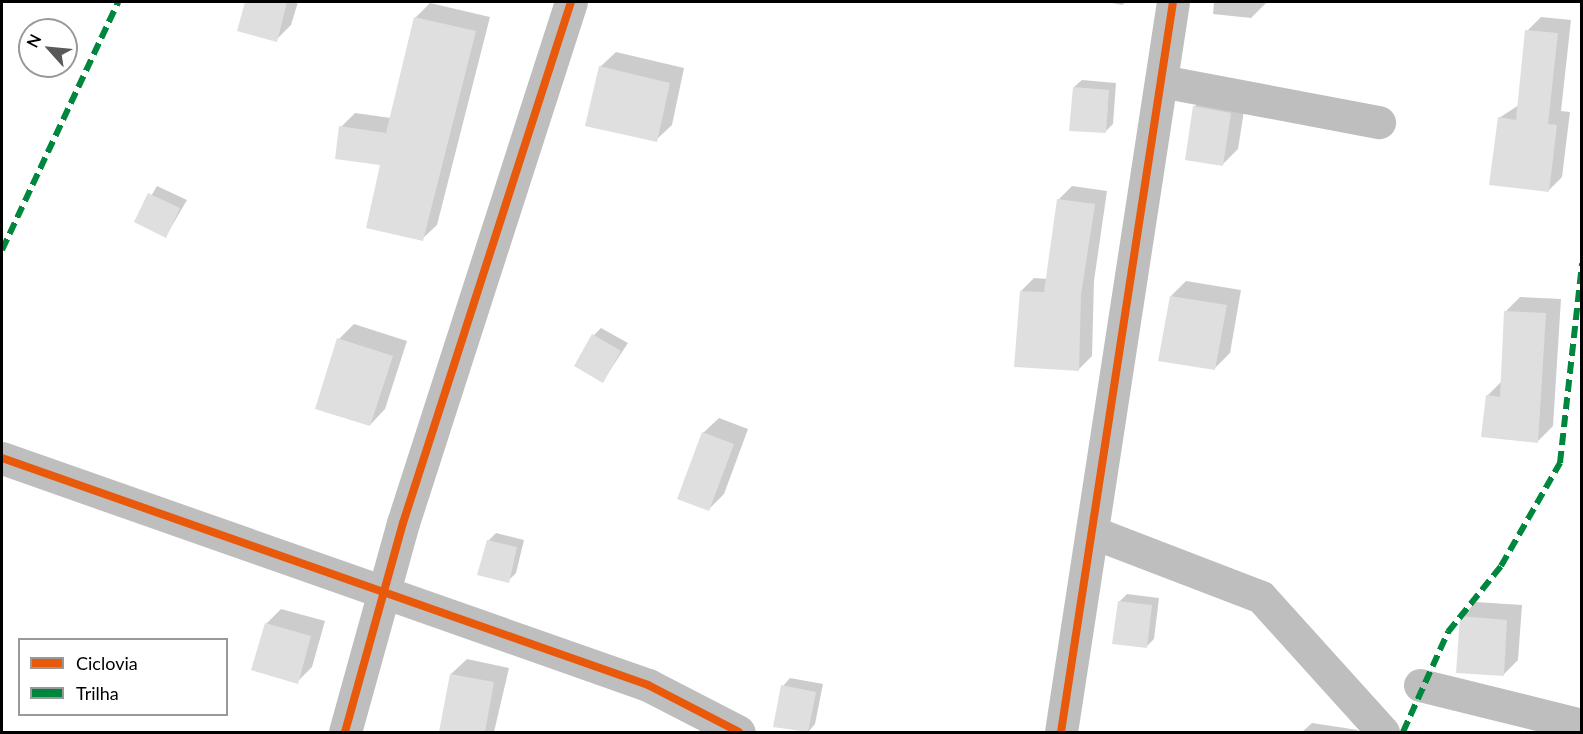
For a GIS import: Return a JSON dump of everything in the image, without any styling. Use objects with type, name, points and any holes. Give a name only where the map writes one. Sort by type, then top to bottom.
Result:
[{"type":"street","points":[[345,732],[385,589],[571,2]]},
{"type":"street","points":[[1062,732],[1173,2]]},
{"type":"street","points":[[1161,81],[1379,122]]},
{"type":"street","points":[[2,458],[385,589],[648,685],[740,732]]},
{"type":"street","points":[[1092,532],[1261,597],[1383,732]]},
{"type":"street","points":[[1420,685],[1581,725]]},
{"type":"building","points":[[245,2],[287,2],[277,42],[237,31]]},
{"type":"building","points":[[414,17],[476,31],[423,241],[366,228],[380,165],[335,159],[339,126],[386,133]]},
{"type":"building","points":[[1525,30],[1558,33],[1548,124],[1557,125],[1549,192],[1489,185],[1498,117],[1516,120]]},
{"type":"building","points":[[599,66],[670,83],[657,142],[585,126]]},
{"type":"building","points":[[1073,87],[1109,90],[1106,133],[1069,131]]},
{"type":"building","points":[[1193,106],[1231,113],[1223,166],[1185,160]]},
{"type":"building","points":[[148,193],[180,208],[166,238],[134,222]]},
{"type":"building","points":[[1057,199],[1095,204],[1081,295],[1079,371],[1014,367],[1020,291],[1044,292]]},
{"type":"building","points":[[1170,296],[1227,305],[1215,370],[1158,361]]},
{"type":"building","points":[[1504,311],[1546,313],[1538,443],[1481,437],[1486,395],[1500,397]]},
{"type":"building","points":[[592,334],[621,351],[603,383],[574,366]]},
{"type":"building","points":[[337,338],[393,356],[370,426],[315,409]]},
{"type":"building","points":[[702,432],[734,444],[709,511],[677,499]]},
{"type":"building","points":[[487,540],[517,547],[509,583],[477,575]]},
{"type":"building","points":[[1118,601],[1152,605],[1147,648],[1112,644]]},
{"type":"building","points":[[1460,616],[1507,620],[1504,676],[1456,673]]},
{"type":"building","points":[[265,623],[311,636],[298,684],[251,670]]},
{"type":"building","points":[[450,674],[494,682],[485,732],[439,732]]},
{"type":"building","points":[[781,685],[816,692],[808,732],[773,727]]},
{"type":"marked path","points":[[2,250],[118,2]]},
{"type":"marked path","points":[[1403,732],[1448,632],[1501,566],[1560,463],[1582,263]]},
{"type":"cycle path","points":[[345,732],[403,523],[571,2]]},
{"type":"cycle path","points":[[1061,732],[1173,2]]},
{"type":"cycle path","points":[[2,458],[648,685],[739,732]]}]
